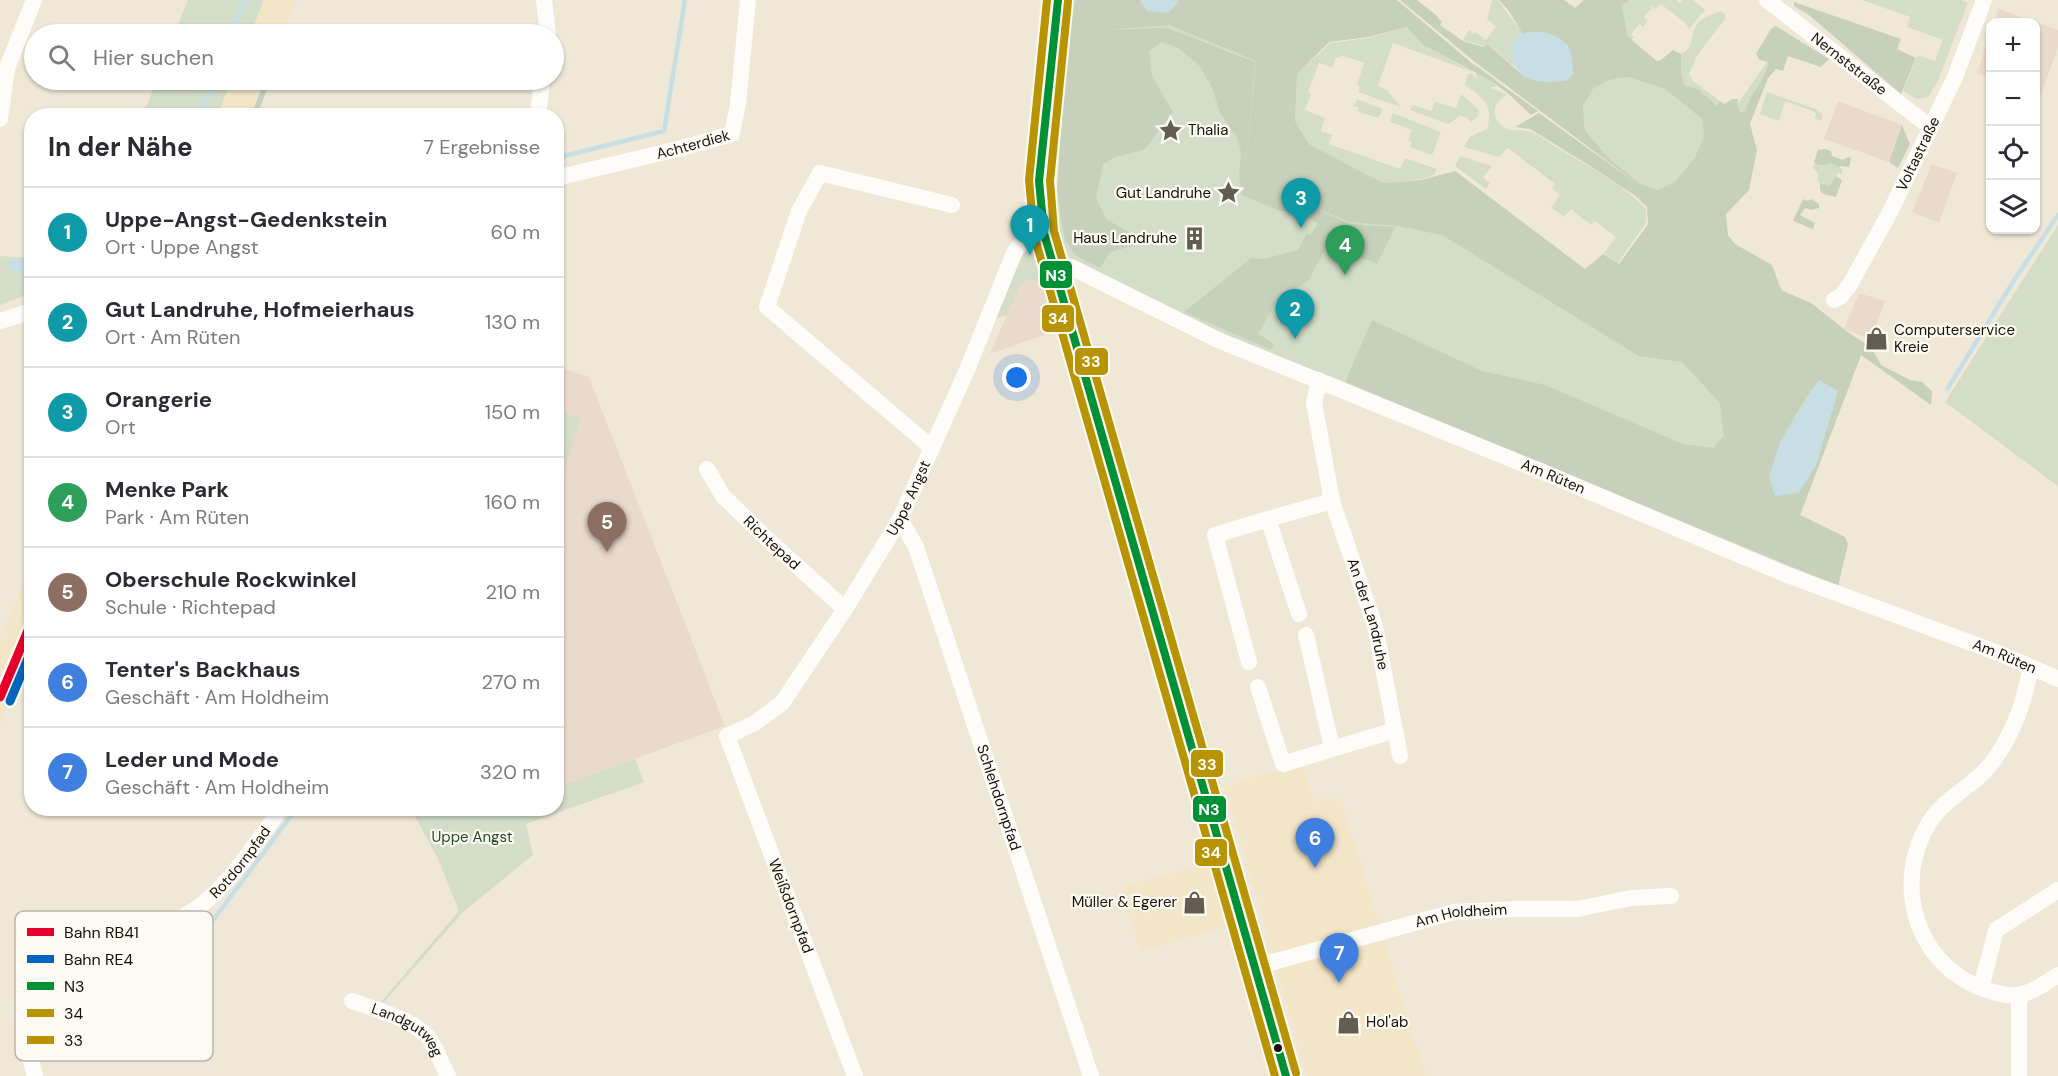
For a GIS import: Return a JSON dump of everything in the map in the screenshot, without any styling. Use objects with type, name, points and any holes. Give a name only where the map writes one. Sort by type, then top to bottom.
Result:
[{"type":"main road","points":[[1058,0],[1039,181],[1044,233],[1287,1076]]},
{"type":"street","points":[[24,24],[34,0]]},
{"type":"street","points":[[544,0],[547,24]]},
{"type":"street","name":"Achterdiek","points":[[564,176],[732,134],[738,104],[748,0]]},
{"type":"street","name":"Nernststraße","points":[[1767,0],[1930,127]]},
{"type":"street","name":"Voltastraße","points":[[1834,300],[1845,291],[1884,225],[1955,77],[1984,0]]},
{"type":"street","points":[[0,119],[7,68],[24,25]]},
{"type":"street","points":[[539,108],[541,90]]},
{"type":"street","points":[[932,448],[767,307],[799,212],[820,173],[952,205]]},
{"type":"street","name":"Uppe Angst","points":[[727,736],[755,723],[782,703],[845,609],[900,519],[967,369],[1014,253],[1020,243],[1029,237],[1044,233]]},
{"type":"street","name":"Am Rüten","points":[[1053,267],[1071,267],[1218,340],[1782,573],[2001,654],[2058,679]]},
{"type":"street","points":[[0,321],[24,313]]},
{"type":"street","name":"An der Landruhe","points":[[1319,380],[1314,403],[1332,501],[1375,626],[1400,756]]},
{"type":"street","name":"Richtepad","points":[[707,469],[723,496],[845,609]]},
{"type":"street","points":[[1250,662],[1215,535],[1332,501]]},
{"type":"street","name":"Schlehdornpfad","points":[[900,519],[915,547],[1091,1076]]},
{"type":"street","points":[[1268,519],[1299,614]]},
{"type":"street","points":[[1306,635],[1332,748]]},
{"type":"street","points":[[2031,667],[2024,702],[2008,739],[1992,763],[1941,808],[1929,822],[1916,850],[1911,877],[1913,902],[1918,926],[1931,950],[1946,968],[1962,980],[2003,996],[2019,996],[2058,975]]},
{"type":"street","points":[[1258,687],[1283,764],[1395,730]]},
{"type":"street","name":"Weißdornpfad","points":[[727,736],[855,1076]]},
{"type":"street","name":"Rotdornpfad","points":[[190,911],[222,885],[275,816]]},
{"type":"street","points":[[1981,988],[1996,930],[2058,890]]},
{"type":"street","name":"Am Holdheim","points":[[1256,967],[1454,912],[1577,909],[1631,898],[1671,896]]},
{"type":"street","points":[[2019,996],[2019,1076]]},
{"type":"street","name":"Landgutweg","points":[[352,1001],[397,1018],[417,1029],[431,1040],[448,1076]]},
{"type":"street","name":"Rotdornpfad","points":[[31,1061],[35,1076]]},
{"type":"shaded area","points":[[263,0],[297,0],[287,24],[253,24]]},
{"type":"shaded area","points":[[1999,9],[2025,18],[1996,18]]},
{"type":"shaded area","points":[[2040,23],[2058,30],[2058,47],[2041,95]]},
{"type":"shaded area","points":[[1986,45],[1986,76],[1977,73]]},
{"type":"shaded area","points":[[227,90],[261,90],[254,108],[220,108]]},
{"type":"shaded area","points":[[1838,101],[1902,125],[1889,162],[1824,139]]},
{"type":"shaded area","points":[[1932,164],[1957,173],[1939,223],[1912,212]]},
{"type":"shaded area","points":[[1035,279],[1045,287],[1058,330],[990,354],[1021,283]]},
{"type":"shaded area","points":[[1859,293],[1885,301],[1871,339],[1844,329]]},
{"type":"shaded area","points":[[564,369],[589,377],[725,726],[564,784]]},
{"type":"shaded area","points":[[24,581],[24,663],[0,723],[0,641]]},
{"type":"shaded area","points":[[1303,763],[1314,803],[1340,796],[1426,1076],[1307,1076],[1225,785]]},
{"type":"shaded area","points":[[1211,863],[1229,926],[1140,951],[1121,887]]},
{"type":"green space","points":[[188,0],[264,0],[254,24],[178,24]]},
{"type":"green space","points":[[1070,0],[1364,0],[1310,18],[1291,40],[1280,164],[1364,199],[1417,205],[1538,244],[1610,294],[1861,355],[1800,515],[1845,537],[1848,544],[1838,586],[1328,375],[1310,371],[1240,342],[1069,257],[1055,220]]},
{"type":"green space","points":[[1070,0],[1141,0],[1141,3],[1178,4],[1178,0],[1397,0],[1473,64],[1538,111],[1531,115],[1490,80],[1423,45],[1407,27],[1368,37],[1329,42],[1297,74],[1295,121],[1309,144],[1383,183],[1421,180],[1455,171],[1585,269],[1603,254],[1619,264],[1648,224],[1647,207],[1637,197],[1592,167],[1530,129],[1515,127],[1539,113],[1643,188],[1475,62],[1400,0],[1417,0],[1436,15],[1442,22],[1440,25],[1463,41],[1483,47],[1487,44],[1526,78],[1569,47],[1558,38],[1548,34],[1522,33],[1509,11],[1499,0],[1564,0],[1575,8],[1584,0],[1631,0],[1622,5],[1628,37],[1657,61],[1673,50],[1681,54],[1681,74],[1685,85],[1698,89],[1717,106],[1720,101],[1725,104],[1732,99],[1738,99],[1737,105],[1740,112],[1744,112],[1767,69],[1769,62],[1760,60],[1756,54],[1771,29],[1776,26],[1829,59],[1821,67],[1788,56],[1783,71],[1776,69],[1768,78],[1750,124],[1757,150],[1749,190],[1726,214],[1728,235],[1735,244],[1772,265],[1783,291],[1811,303],[1871,347],[1881,365],[1910,380],[1922,382],[1932,391],[1931,405],[1861,355],[1800,515],[1845,537],[1848,544],[1838,586],[1345,382],[1372,320],[1482,371],[1545,385],[1683,444],[1713,448],[1724,436],[1720,403],[1682,362],[1639,356],[1442,235],[1398,226],[1349,222],[1289,196],[1349,224],[1395,227],[1377,264],[1328,244],[1308,281],[1276,302],[1258,334],[1274,344],[1271,350],[1184,312],[1251,258],[1264,259],[1298,250],[1307,233],[1311,235],[1318,223],[1297,212],[1280,211],[1242,195],[1239,175],[1241,152],[1237,137],[1220,113],[1213,90],[1200,66],[1178,48],[1162,42],[1149,51],[1152,76],[1173,112],[1144,150],[1115,157],[1103,164],[1096,198],[1106,219],[1139,238],[1135,245],[1110,252],[1100,268],[1076,256],[1065,240],[1057,191]],"holes":[[[1169,25],[1256,61],[1245,178],[1255,62],[1168,28],[1101,30]],[[1628,77],[1665,89],[1702,119],[1704,136],[1695,157],[1675,182],[1658,190],[1639,183],[1611,160],[1585,131],[1583,106],[1593,89],[1609,80]],[[1819,380],[1838,391],[1816,465],[1780,442]]]},
{"type":"green space","points":[[1492,0],[1498,0],[1522,33],[1512,48],[1515,67],[1487,44],[1483,46],[1463,40],[1469,30],[1486,40],[1496,26],[1487,20]]},
{"type":"green space","points":[[1631,0],[1676,0],[1680,3],[1682,0],[1693,0],[1705,10],[1689,29],[1685,23],[1661,4],[1656,9],[1653,6],[1644,17],[1647,21],[1643,27],[1639,24],[1631,34],[1634,37],[1631,41],[1627,37],[1622,5]]},
{"type":"green space","points":[[1862,0],[1962,0],[1968,3],[1937,83],[1928,97],[1917,99],[1903,91],[1918,55],[1935,61],[1943,40],[1907,27],[1910,17]]},
{"type":"green space","points":[[1794,2],[1901,39],[1897,49],[1916,58],[1901,94],[1809,15],[1794,6]]},
{"type":"green space","points":[[1721,11],[1725,14],[1725,19],[1698,54],[1689,74],[1694,82],[1720,101],[1717,106],[1698,89],[1685,85],[1681,74],[1681,54],[1689,47],[1699,22]]},
{"type":"green space","points":[[1407,27],[1423,45],[1473,72],[1393,43],[1378,86],[1387,90],[1401,107],[1358,92],[1360,87],[1357,85],[1364,63],[1341,55],[1340,58],[1336,57],[1332,67],[1319,63],[1308,92],[1311,94],[1305,110],[1325,118],[1321,131],[1332,135],[1329,144],[1400,169],[1405,158],[1437,169],[1434,175],[1422,179],[1383,183],[1309,144],[1295,121],[1297,74],[1330,43],[1368,38]]},
{"type":"green space","points":[[1767,62],[1770,62],[1764,75],[1744,112],[1740,112],[1737,105]]},
{"type":"green space","points":[[1477,66],[1495,79],[1496,87],[1490,87],[1507,95],[1499,101],[1495,108],[1495,116],[1503,127],[1534,133],[1541,137],[1616,183],[1646,209],[1646,223],[1617,264],[1604,253],[1616,237],[1595,221],[1591,225],[1571,209],[1564,217],[1551,207],[1560,195],[1552,188],[1555,184],[1508,148],[1499,157],[1464,147],[1470,137],[1487,129],[1489,120],[1485,102],[1465,85],[1468,74],[1473,74],[1477,80]]},
{"type":"green space","points":[[1628,77],[1665,89],[1702,119],[1704,136],[1695,157],[1675,182],[1658,190],[1639,183],[1611,160],[1585,131],[1583,106],[1593,89],[1609,80]]},
{"type":"green space","points":[[153,90],[228,90],[220,108],[146,108]]},
{"type":"green space","points":[[261,90],[267,90],[260,108],[254,108]]},
{"type":"green space","points":[[1767,92],[1815,109],[1822,114],[1822,121],[1815,119],[1816,114],[1813,111],[1785,101],[1779,121],[1760,114]]},
{"type":"green space","points":[[1461,94],[1479,110],[1478,116],[1471,122],[1460,116],[1448,124],[1410,110],[1413,105],[1431,111],[1435,102],[1456,108]]},
{"type":"green space","points":[[1357,99],[1383,109],[1378,118],[1357,111],[1359,107],[1354,106]]},
{"type":"green space","points":[[1393,113],[1441,132],[1432,155],[1410,147],[1412,142],[1408,141],[1412,130],[1390,122]]},
{"type":"green space","points":[[1902,125],[1910,144],[1898,168],[1889,162]]},
{"type":"green space","points":[[1818,150],[1831,151],[1832,156],[1843,160],[1851,158],[1849,167],[1836,166],[1831,163],[1816,164],[1814,162]]},
{"type":"green space","points":[[1460,156],[1492,166],[1483,177],[1490,183],[1486,189],[1455,166]]},
{"type":"green space","points":[[1815,163],[1831,163],[1840,166],[1843,170],[1841,174],[1838,173],[1830,186],[1818,182],[1818,174],[1813,168]]},
{"type":"green space","points":[[1836,176],[1842,180],[1836,197],[1823,194],[1820,190],[1820,183],[1830,186]]},
{"type":"green space","points":[[1803,199],[1807,201],[1811,199],[1819,204],[1819,208],[1811,210],[1805,208],[1800,215],[1815,223],[1813,229],[1793,221]]},
{"type":"green space","points":[[2058,225],[2058,486],[1945,402]]},
{"type":"green space","points":[[1026,247],[1031,247],[1034,251],[1045,287],[1035,279],[1021,283],[1007,315],[996,318]]},
{"type":"green space","points":[[0,256],[24,258],[24,296],[0,305]]},
{"type":"green space","points":[[564,413],[581,418],[564,473]]},
{"type":"green space","points":[[635,759],[644,782],[564,810],[564,784]]},
{"type":"green space","points":[[415,816],[548,816],[526,824],[533,855],[463,912],[384,1002],[381,1002],[459,911],[438,859]]},
{"type":"water","points":[[1141,0],[1178,0],[1178,3],[1168,13],[1148,11]]},
{"type":"water","points":[[1544,32],[1559,38],[1568,46],[1572,58],[1573,74],[1566,81],[1543,82],[1529,79],[1513,62],[1511,50],[1517,37],[1522,33]]},
{"type":"water","points":[[9,260],[24,260],[24,272],[14,272],[6,263]]},
{"type":"water","points":[[1819,380],[1838,391],[1816,465],[1799,493],[1775,496],[1769,477],[1780,442]]},
{"type":"waterway","points":[[236,24],[245,0]]},
{"type":"waterway","points":[[564,156],[664,131],[685,0]]},
{"type":"waterway","points":[[203,108],[210,90]]},
{"type":"waterway","points":[[1948,388],[2016,277],[2058,215]]},
{"type":"waterway","points":[[213,920],[291,816]]},
{"type":"rail line","name":"RB41","points":[[0,697],[24,640]]},
{"type":"rail line","name":"RE4","points":[[10,701],[24,668]]},
{"type":"transit line","name":"34","points":[[1047,0],[1029,180],[1034,235],[1275,1076]]},
{"type":"transit line","name":"N3","points":[[1058,0],[1039,181],[1044,233],[1286,1076]]},
{"type":"transit line","name":"33","points":[[1068,1],[1050,181],[1054,231],[1296,1073]]},
{"type":"place","name":"Thalia","points":[[1170,130]]},
{"type":"place","name":"Gut Landruhe","points":[[1229,193]]},
{"type":"place","name":"Orangerie","points":[[1301,228]]},
{"type":"place","name":"Haus Landruhe","points":[[1195,238]]},
{"type":"place","name":"Uppe-Angst-Gedenkstein","points":[[1030,255]]},
{"type":"place","name":"Menke Park","points":[[1345,275]]},
{"type":"place","name":"Gut Landruhe, Hofmeierhaus","points":[[1295,339]]},
{"type":"place","name":"Computerservice Kreie","points":[[1876,339]]},
{"type":"place","name":"Oberschule Rockwinkel","points":[[607,552]]},
{"type":"place","name":"Tenter's Backhaus","points":[[1315,868]]},
{"type":"place","name":"Müller & Egerer","points":[[1195,902]]},
{"type":"place","name":"Leder und Mode","points":[[1339,983]]},
{"type":"place","name":"Hol'ab","points":[[1348,1022]]}]
